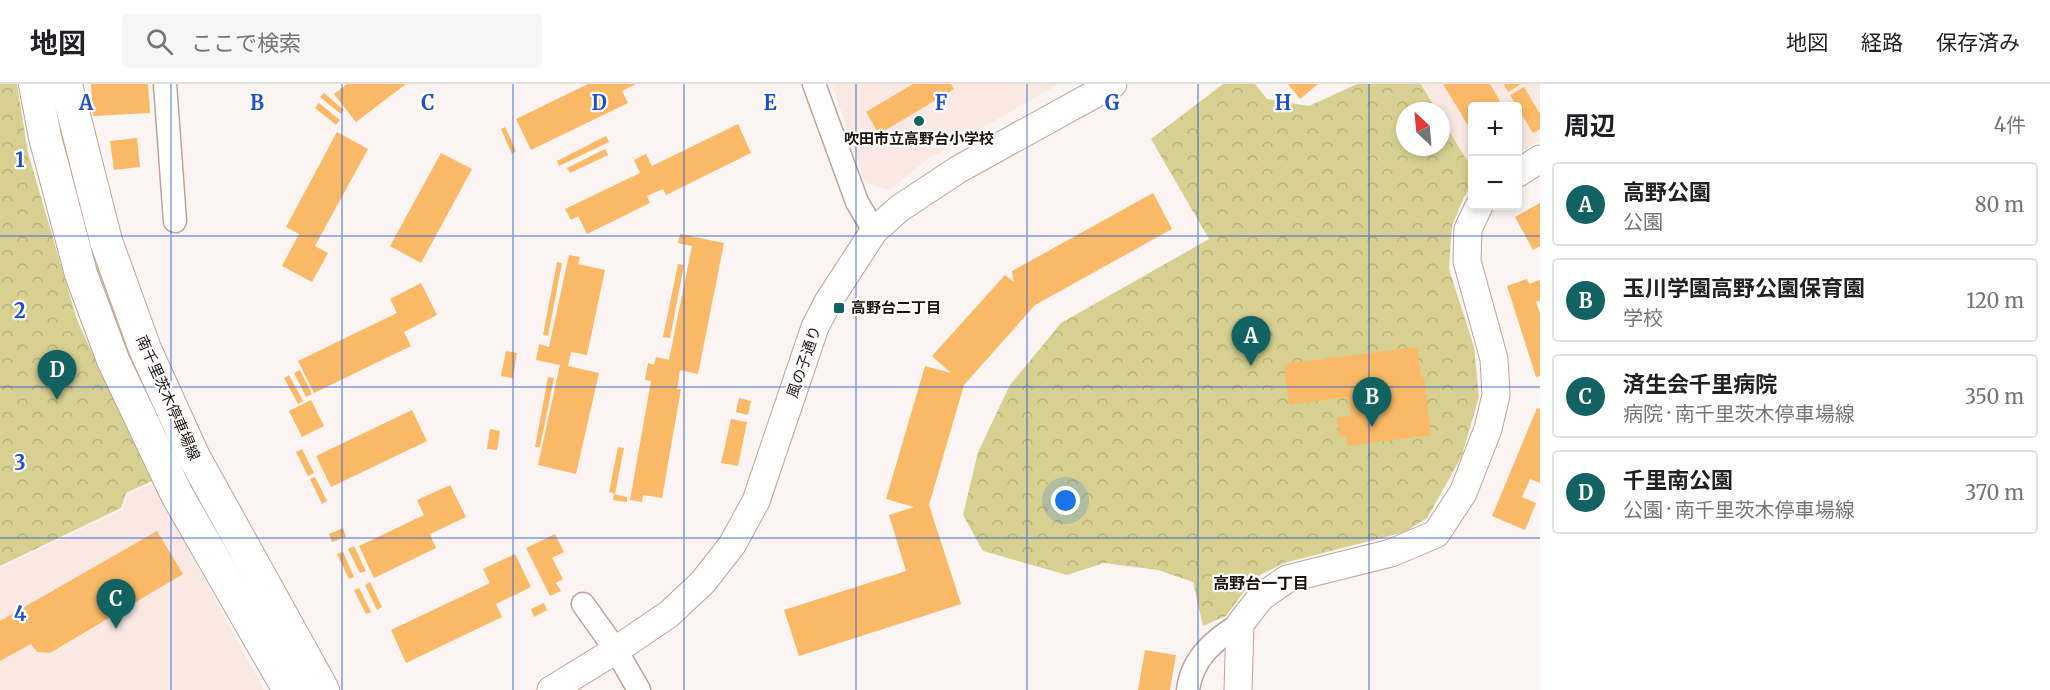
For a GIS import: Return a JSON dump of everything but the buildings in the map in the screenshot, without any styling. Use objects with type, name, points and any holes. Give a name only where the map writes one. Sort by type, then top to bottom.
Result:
[{"type":"main road","name":"南千里茨木停車場線","points":[[34,84],[45,136],[81,273],[113,360],[177,495],[289,687]]},
{"type":"main road","name":"南千里茨木停車場線","points":[[66,84],[106,241],[145,350],[194,457],[323,690]]},
{"type":"street","points":[[165,84],[175,221]]},
{"type":"street","points":[[814,84],[857,202],[874,231]]},
{"type":"street","name":"風の子通り","points":[[551,690],[669,614],[703,582],[732,545],[756,501],[815,327],[828,302],[874,231],[900,208],[959,169],[1113,84]]},
{"type":"street","points":[[1522,170],[1540,159]]},
{"type":"street","points":[[1188,690],[1189,680],[1202,655],[1215,640],[1240,624],[1261,597],[1287,579],[1391,553],[1436,534],[1463,493],[1488,429],[1496,395],[1494,359],[1467,261],[1468,229],[1477,210]]},
{"type":"street","points":[[583,604],[616,650],[639,690]]},
{"type":"street","points":[[285,624],[300,665],[289,687]]},
{"type":"street","points":[[1238,690],[1240,624]]},
{"type":"shaded area","name":"吹田市立高野台小学校","points":[[832,84],[1059,84],[928,159],[889,190],[865,183]]},
{"type":"shaded area","points":[[1422,84],[1540,84],[1540,140],[1522,151],[1522,102],[1468,102],[1468,162],[1450,131],[1450,102],[1433,102]]},
{"type":"shaded area","points":[[153,483],[264,690],[0,690],[0,568],[122,510],[128,495]]},
{"type":"green space","points":[[0,84],[17,84],[28,153],[77,320],[152,481],[126,493],[121,508],[0,566]]},
{"type":"green space","points":[[54,84],[232,554],[257,613],[193,501],[110,320],[55,127]]},
{"type":"green space","points":[[1223,84],[1255,84],[1267,99],[1309,106],[1357,84],[1421,84],[1432,102],[1396,102],[1396,156],[1450,156],[1450,132],[1468,162],[1468,192],[1452,226],[1449,269],[1474,347],[1479,397],[1461,458],[1427,518],[1405,532],[1284,563],[1254,578],[1226,616],[1203,626],[1193,582],[1158,570],[1104,563],[1067,575],[983,551],[963,515],[978,452],[1010,385],[1061,323],[1209,239],[1151,139]]},
{"type":"place","name":"吹田市立高野台小学校","points":[[919,121]]},
{"type":"place","name":"高野台二丁目","points":[[839,308]]},
{"type":"place","name":"高野公園","points":[[1251,366]]},
{"type":"place","name":"千里南公園","points":[[57,400]]},
{"type":"place","name":"玉川学園高野公園保育園","points":[[1372,427]]},
{"type":"place","name":"済生会千里病院","points":[[116,629]]},
{"type":"district","name":"高野台一丁目","points":[[1261,583]]}]
